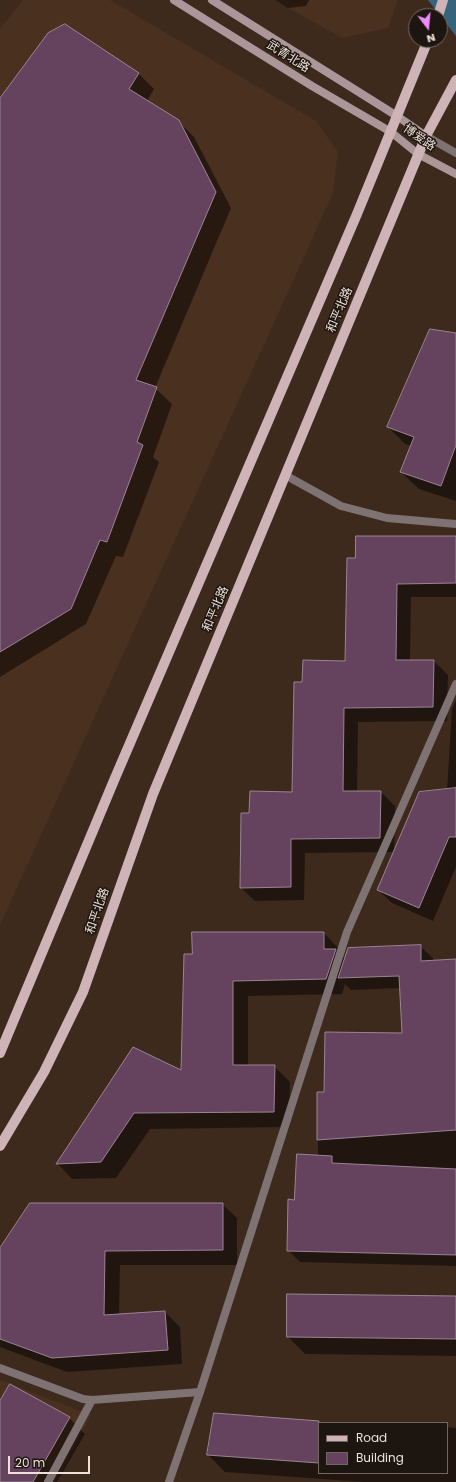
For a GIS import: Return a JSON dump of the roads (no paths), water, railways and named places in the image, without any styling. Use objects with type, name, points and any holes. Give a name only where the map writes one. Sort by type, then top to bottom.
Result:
[{"type":"main road","name":"武青北路","points":[[174,0],[312,86],[391,132]]},
{"type":"main road","name":"武青北路","points":[[212,0],[397,116],[426,136]]},
{"type":"main road","name":"和平北路","points":[[0,1053],[115,778],[391,132],[425,48]]},
{"type":"main road","name":"和平北路","points":[[0,1146],[44,1072],[83,992],[153,794],[418,154],[456,80]]},
{"type":"main road","name":"博爱路","points":[[391,132],[418,154],[456,174]]},
{"type":"lane","points":[[426,136],[456,153]]},
{"type":"lane","points":[[285,475],[341,506],[387,518],[456,524]]},
{"type":"lane","points":[[169,1482],[200,1392],[347,932],[456,684]]},
{"type":"lane","points":[[0,1368],[83,1399],[92,1400],[200,1392]]},
{"type":"lane","points":[[48,1482],[92,1400]]},
{"type":"water","points":[[428,0],[456,0],[456,36],[448,26],[448,8],[434,8]]}]
